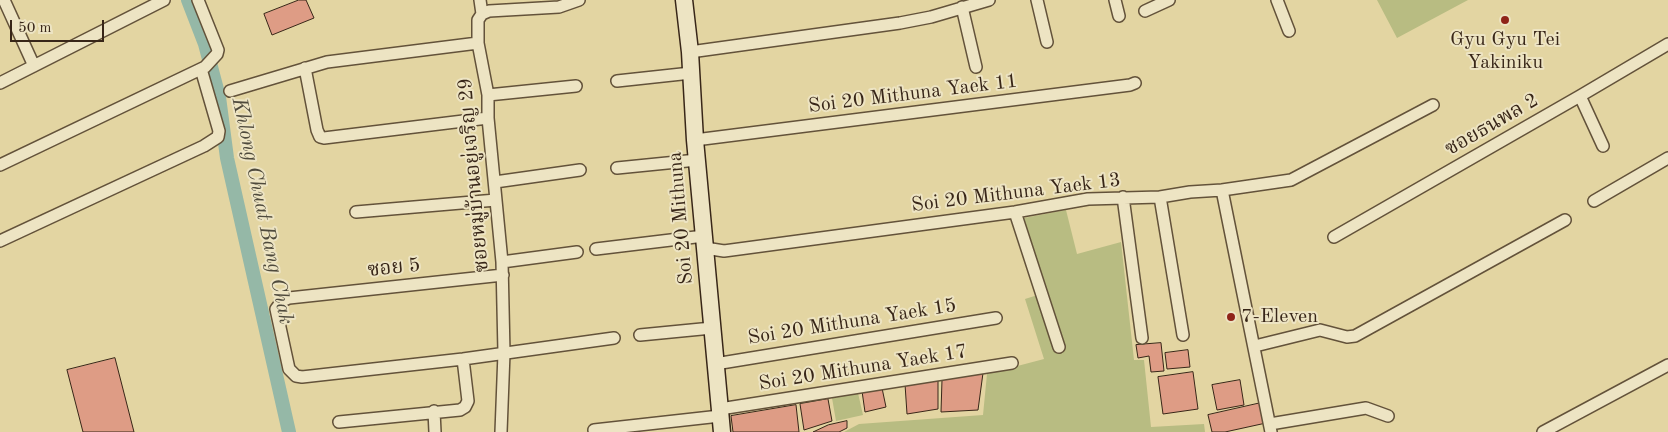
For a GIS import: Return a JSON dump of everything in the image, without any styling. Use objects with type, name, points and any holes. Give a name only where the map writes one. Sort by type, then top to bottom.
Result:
[{"type":"street","points":[[4,0],[34,66]]},
{"type":"street","points":[[0,83],[164,0]]},
{"type":"street","points":[[0,165],[203,68],[217,54],[216,44],[198,0]]},
{"type":"street","name":"ซอยหมู่บ้านอยู่เจริญ 29","points":[[480,0],[482,14],[478,20],[478,43],[488,95],[488,118],[503,275],[504,353],[501,432]]},
{"type":"street","points":[[482,14],[489,11],[559,6],[579,0]]},
{"type":"street","name":"Soi 20 Mithuna","points":[[684,0],[721,419]]},
{"type":"street","points":[[690,52],[900,23],[931,17],[990,0]]},
{"type":"street","points":[[1037,0],[1047,42]]},
{"type":"street","points":[[1115,0],[1120,16]]},
{"type":"street","points":[[1145,11],[1170,0]]},
{"type":"street","points":[[1277,0],[1289,31]]},
{"type":"street","points":[[962,8],[976,67]]},
{"type":"street","points":[[230,91],[333,61],[478,43]]},
{"type":"street","name":"ซอยธนพล 2","points":[[1334,237],[1668,44]]},
{"type":"street","points":[[0,241],[204,146],[218,137],[219,130],[203,68]]},
{"type":"street","points":[[305,68],[320,137],[488,118]]},
{"type":"street","points":[[617,81],[691,73]]},
{"type":"street","name":"Soi 20 Mithuna Yaek 11","points":[[695,140],[1134,83]]},
{"type":"street","points":[[488,95],[576,86]]},
{"type":"street","points":[[1580,96],[1603,146]]},
{"type":"street","name":"Soi 20 Mithuna Yaek 13","points":[[596,249],[705,242],[724,251],[1014,212],[1088,199],[1160,197],[1291,180],[1433,105]]},
{"type":"street","points":[[1594,201],[1668,158]]},
{"type":"street","points":[[617,168],[697,160]]},
{"type":"street","points":[[495,182],[580,170]]},
{"type":"street","points":[[1222,190],[1255,346],[1270,428],[1366,408],[1388,416]]},
{"type":"street","points":[[1123,197],[1142,338]]},
{"type":"street","points":[[1160,197],[1182,335]]},
{"type":"street","points":[[356,212],[496,200]]},
{"type":"street","points":[[1014,212],[1059,347]]},
{"type":"street","points":[[1255,346],[1320,330],[1347,337],[1355,336],[1565,220]]},
{"type":"street","points":[[502,262],[577,252]]},
{"type":"street","name":"ซอย 5","points":[[462,359],[311,376],[296,376],[289,369],[276,309],[282,300],[289,298],[503,275]]},
{"type":"street","name":"Soi 20 Mithuna Yaek 15","points":[[715,364],[996,318]]},
{"type":"street","points":[[640,335],[712,328]]},
{"type":"street","points":[[346,425],[434,411],[460,410],[465,407],[468,401],[462,359],[614,338]]},
{"type":"street","name":"Soi 20 Mithuna Yaek 17","points":[[594,430],[721,419],[1012,363]]},
{"type":"street","points":[[1543,432],[1668,365]]},
{"type":"street","points":[[434,411],[435,432]]},
{"type":"green space","points":[[1377,0],[1468,0],[1397,38]]},
{"type":"green space","points":[[1066,210],[1077,254],[1121,242],[1134,360],[1144,360],[1151,427],[1204,424],[1205,432],[844,432],[859,424],[983,415],[987,374],[1044,359],[1025,299],[1044,293],[1024,218]]},
{"type":"green space","points":[[858,393],[863,415],[836,421],[832,398]]},
{"type":"building","points":[[299,0],[306,0],[314,18],[272,35],[264,14]]},
{"type":"building","points":[[1161,343],[1164,371],[1151,372],[1149,356],[1138,358],[1136,345]]},
{"type":"building","points":[[1188,350],[1190,367],[1167,369],[1165,353]]},
{"type":"building","points":[[115,358],[134,432],[83,432],[67,370]]},
{"type":"building","points":[[1193,372],[1198,409],[1163,414],[1158,377]]},
{"type":"building","points":[[983,373],[978,410],[941,412],[942,380]]},
{"type":"building","points":[[938,377],[938,409],[907,414],[905,384]]},
{"type":"building","points":[[1240,380],[1244,405],[1217,410],[1212,385]]},
{"type":"building","points":[[882,388],[886,407],[865,412],[862,391]]},
{"type":"building","points":[[828,399],[832,421],[804,430],[800,404]]},
{"type":"building","points":[[1261,403],[1266,423],[1225,432],[1212,432],[1208,415]]},
{"type":"building","points":[[796,405],[799,432],[733,432],[731,416]]},
{"type":"building","points":[[847,421],[847,428],[839,432],[813,432],[828,425]]},
{"type":"waterway","name":"Khlong Chuat Bang Chak","points":[[188,0],[205,44],[219,97],[227,158],[289,432]]},
{"type":"place","name":"Gyu Gyu Tei Yakiniku","points":[[1505,20]]},
{"type":"place","name":"7-Eleven","points":[[1231,317]]}]
